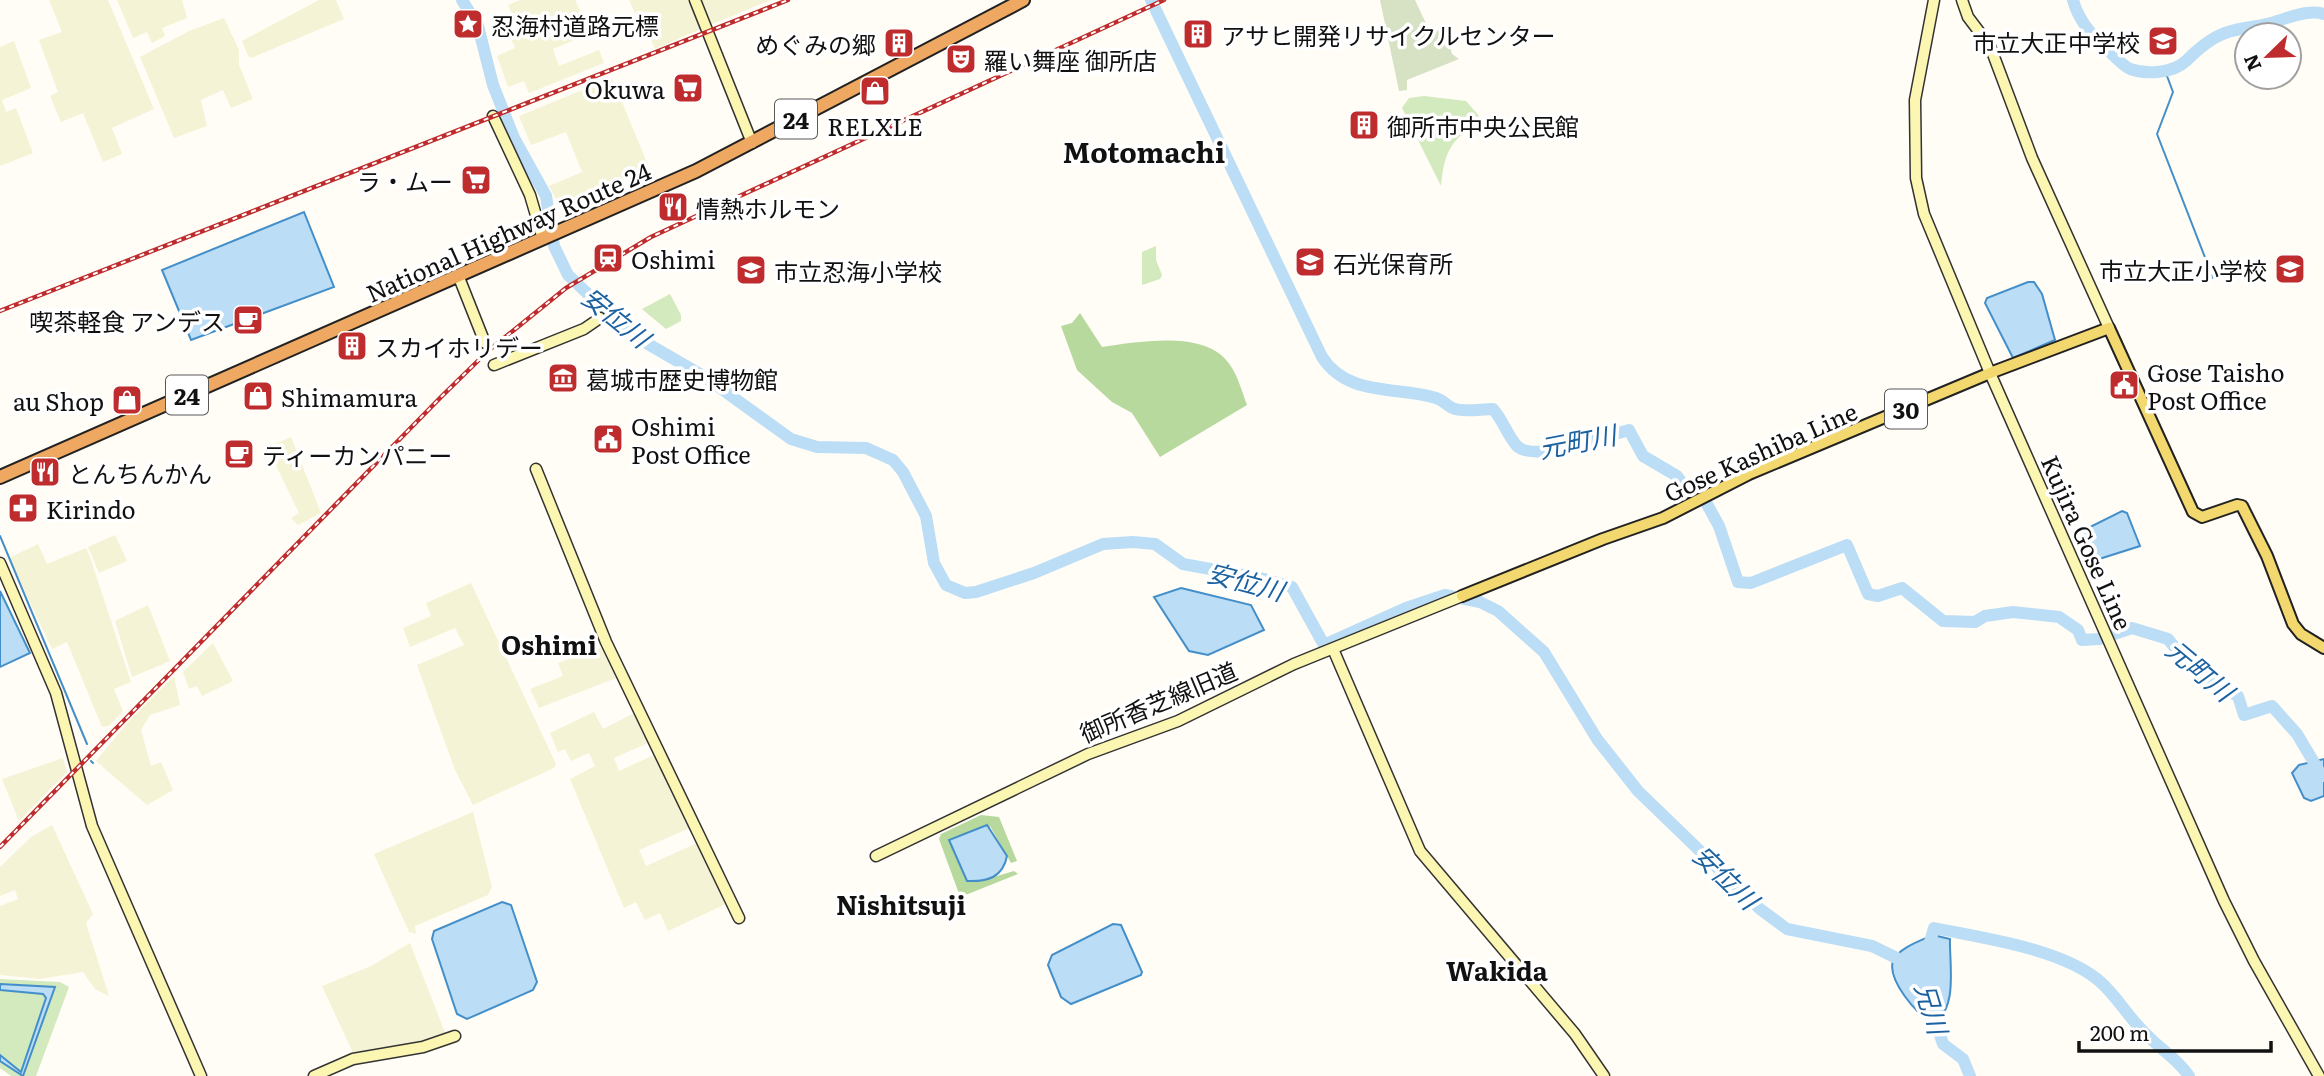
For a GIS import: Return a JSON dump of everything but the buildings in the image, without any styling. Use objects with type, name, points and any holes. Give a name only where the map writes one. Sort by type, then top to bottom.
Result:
[{"type":"highway","name":"National Highway Route 24","points":[[0,477],[550,236],[752,143],[1023,0]]},
{"type":"main road","name":"Gose Kashiba Line","points":[[1462,596],[1603,538],[1649,523],[1749,474],[1990,373],[2109,328]]},
{"type":"main road","points":[[2109,328],[2193,512],[2202,517],[2237,505],[2242,506],[2267,556],[2292,624],[2301,634],[2324,648]]},
{"type":"street","points":[[695,0],[752,143]]},
{"type":"street","name":"Kujira Gose Line","points":[[1934,0],[1915,100],[1916,178],[1924,214],[1990,373],[2238,931],[2319,1076]]},
{"type":"street","points":[[1962,0],[1968,17],[1990,46],[2032,158],[2109,328]]},
{"type":"street","points":[[493,116],[550,236]]},
{"type":"street","points":[[458,275],[485,343]]},
{"type":"street","points":[[494,365],[584,328],[600,318]]},
{"type":"street","points":[[536,469],[606,642],[738,918]]},
{"type":"street","points":[[0,563],[56,693],[92,826],[201,1076]]},
{"type":"street","name":"御所香芝線旧道","points":[[876,856],[1088,754],[1188,717],[1274,673],[1462,596]]},
{"type":"street","points":[[1333,649],[1420,851],[1575,1034],[1604,1076]]},
{"type":"street","points":[[314,1076],[353,1059],[423,1047],[456,1036]]},
{"type":"shaded area","points":[[49,0],[108,0],[154,109],[112,128],[122,154],[103,162],[83,113],[61,122],[50,96],[58,92],[39,40],[62,32]]},
{"type":"shaded area","points":[[117,0],[182,0],[187,18],[162,28],[165,36],[152,43],[147,32],[133,38]]},
{"type":"shaded area","points":[[319,0],[336,0],[344,19],[251,58],[248,56],[242,41]]},
{"type":"shaded area","points":[[520,0],[575,0],[591,33],[553,49],[559,66],[599,50],[604,63],[529,93],[524,81],[508,87],[497,56],[515,48],[510,36],[519,31],[508,5]]},
{"type":"shaded area","points":[[629,0],[690,0],[701,29],[655,49],[639,12],[635,13]]},
{"type":"shaded area","points":[[700,0],[771,0],[710,25]]},
{"type":"shaded area","points":[[224,18],[239,50],[239,65],[253,99],[231,108],[223,90],[201,100],[207,126],[174,138],[140,57],[189,31]]},
{"type":"shaded area","points":[[14,41],[31,88],[2,100],[6,112],[16,108],[33,153],[0,166],[0,47]]},
{"type":"shaded area","points":[[612,78],[655,182],[634,191],[629,178],[560,206],[549,186],[582,172],[566,132],[531,145],[519,116]]},
{"type":"shaded area","points":[[291,437],[321,513],[298,525],[291,518],[299,513],[267,447]]},
{"type":"shaded area","points":[[115,535],[127,561],[99,573],[88,547]]},
{"type":"shaded area","points":[[38,544],[47,564],[86,548],[90,557],[131,682],[114,689],[123,711],[109,726],[102,727],[67,642],[52,649],[9,558]]},
{"type":"shaded area","points":[[471,583],[556,764],[554,768],[473,805],[455,770],[417,665],[464,645],[455,628],[410,647],[403,628],[431,616],[426,603]]},
{"type":"shaded area","points":[[148,605],[170,661],[132,677],[115,621]]},
{"type":"shaded area","points":[[213,643],[233,681],[202,696],[197,686],[189,689],[183,672]]},
{"type":"shaded area","points":[[603,647],[616,678],[539,708],[530,689],[563,676],[558,663]]},
{"type":"shaded area","points":[[174,676],[180,705],[150,715],[141,730],[151,766],[161,762],[173,790],[147,805],[96,761],[127,723]]},
{"type":"shaded area","points":[[594,712],[603,729],[634,713],[648,743],[614,758],[619,771],[654,755],[690,828],[639,850],[646,866],[697,843],[726,904],[668,931],[660,913],[645,920],[636,902],[624,908],[570,779],[595,766],[589,753],[571,761],[565,749],[558,752],[550,733]]},
{"type":"shaded area","points":[[63,758],[67,772],[19,821],[2,779]]},
{"type":"shaded area","points":[[473,812],[492,887],[488,895],[415,926],[416,934],[409,932],[374,854]]},
{"type":"shaded area","points":[[52,825],[93,914],[86,923],[109,996],[95,989],[83,972],[40,979],[0,975],[0,906],[18,899],[15,890],[0,896],[0,867],[31,837]]},
{"type":"shaded area","points":[[410,943],[446,1035],[438,1040],[353,1053],[322,986],[371,966]]},
{"type":"green space","points":[[1380,0],[1415,0],[1430,32],[1450,29],[1448,40],[1452,54],[1459,59],[1407,80],[1407,90],[1399,91]]},
{"type":"green space","points":[[1424,96],[1466,101],[1479,116],[1451,148],[1444,166],[1441,186],[1402,108],[1409,98]]},
{"type":"green space","points":[[1156,246],[1156,260],[1162,275],[1160,279],[1142,285],[1142,252]]},
{"type":"green space","points":[[670,294],[681,315],[681,321],[666,329],[642,309]]},
{"type":"green space","points":[[1080,313],[1102,347],[1152,341],[1189,342],[1205,346],[1219,354],[1233,369],[1247,405],[1160,457],[1132,413],[1112,402],[1077,370],[1061,326],[1072,323]]},
{"type":"green space","points":[[981,815],[999,817],[1017,861],[1011,863],[990,826],[997,876],[1014,871],[1018,874],[963,896],[958,891],[939,839],[941,834]]},
{"type":"green space","points":[[0,979],[60,982],[69,987],[36,1076],[11,1076],[0,1068]]},
{"type":"water","points":[[304,212],[334,287],[191,340],[162,270]]},
{"type":"water","points":[[2034,282],[2042,294],[2055,340],[2013,358],[1985,303],[1987,298]]},
{"type":"water","points":[[2122,511],[2127,513],[2140,546],[2093,561],[2080,532]]},
{"type":"water","points":[[1181,588],[1251,605],[1264,630],[1208,655],[1189,651],[1154,597]]},
{"type":"water","points":[[0,591],[30,653],[0,667]]},
{"type":"water","points":[[2324,759],[2324,796],[2311,801],[2304,798],[2292,773],[2299,765]]},
{"type":"water","points":[[987,825],[1007,856],[1005,863],[993,877],[967,881],[949,840]]},
{"type":"water","points":[[502,902],[511,905],[537,982],[533,990],[467,1019],[457,1014],[432,939],[434,931]]},
{"type":"water","points":[[1113,924],[1121,925],[1141,975],[1071,1004],[1061,997],[1048,965],[1052,955]]},
{"type":"water","points":[[1933,935],[1950,939],[1951,985],[1946,1008],[1940,1017],[1932,1022],[1905,996],[1892,969],[1893,961],[1900,952]]},
{"type":"water","points":[[0,984],[55,987],[23,1076],[0,1061],[0,1055],[21,1072],[46,998],[43,994],[0,990]]},
{"type":"waterway","name":"安位川","points":[[462,0],[478,26],[493,85],[514,138],[546,196],[554,246],[568,275],[629,333],[705,377],[791,439],[817,447],[866,448],[893,460],[903,472],[926,516],[934,563],[946,585],[965,593],[976,592],[1034,573],[1103,544],[1133,542],[1155,544],[1183,564],[1292,587],[1324,645],[1406,608],[1445,595],[1480,602],[1498,611],[1544,652],[1597,739],[1638,791],[1760,909],[1787,929],[1872,946],[1909,964]]},
{"type":"waterway","name":"元町川","points":[[1151,0],[1322,357],[1345,379],[1374,388],[1436,398],[1455,409],[1493,409],[1517,446],[1526,450],[1539,452],[1571,447],[1629,430],[1643,456],[1677,476],[1693,498],[1702,495],[1719,526],[1738,582],[1751,583],[1847,545],[1868,594],[1878,596],[1902,588],[1943,621],[1975,622],[1985,616],[2013,612],[2059,617],[2078,630],[2082,640],[2099,639],[2132,628],[2168,639],[2188,664],[2208,681],[2238,696],[2244,715],[2272,706],[2297,734],[2322,776]]},
{"type":"waterway","points":[[2073,0],[2082,20],[2095,38],[2127,67],[2144,72],[2160,72],[2181,65],[2209,41],[2231,31],[2307,13],[2324,14]]},
{"type":"waterway","points":[[2157,71],[2167,76],[2173,92],[2157,134],[2213,278]]},
{"type":"waterway","points":[[0,536],[87,744]]},
{"type":"waterway","name":"安位川","points":[[1928,949],[1934,928],[2019,946],[2062,959],[2081,968],[2104,985],[2140,1028],[2189,1076]]},
{"type":"waterway","name":"兄川","points":[[1931,1008],[1943,1044],[1963,1059],[1970,1076]]},
{"type":"railway","points":[[0,311],[788,0]]},
{"type":"railway","points":[[0,847],[442,396],[488,351],[566,288],[651,237],[1164,0]]},
{"type":"place","name":"忍海村道路元標","points":[[468,24]]},
{"type":"place","name":"アサヒ開発リサイクルセンター","points":[[1198,34]]},
{"type":"place","name":"市立大正中学校","points":[[2163,41]]},
{"type":"place","name":"めぐみの郷","points":[[899,43]]},
{"type":"place","name":"羅い舞座 御所店","points":[[961,59]]},
{"type":"place","name":"Okuwa","points":[[688,88]]},
{"type":"place","name":"RELXLE","points":[[875,91]]},
{"type":"place","name":"御所市中央公民館","points":[[1364,125]]},
{"type":"place","name":"ラ・ムー","points":[[476,180]]},
{"type":"place","name":"情熱ホルモン","points":[[673,207]]},
{"type":"place","name":"Oshimi","points":[[608,258]]},
{"type":"place","name":"石光保育所","points":[[1310,262]]},
{"type":"place","name":"市立大正小学校","points":[[2290,269]]},
{"type":"place","name":"市立忍海小学校","points":[[751,270]]},
{"type":"place","name":"喫茶軽食 アンデス","points":[[248,320]]},
{"type":"place","name":"スカイホリデー","points":[[352,346]]},
{"type":"place","name":"葛城市歴史博物館","points":[[563,378]]},
{"type":"place","name":"Gose Taisho Post Office","points":[[2124,385]]},
{"type":"place","name":"Shimamura","points":[[258,396]]},
{"type":"place","name":"au Shop","points":[[127,400]]},
{"type":"place","name":"Oshimi Post Office","points":[[608,439]]},
{"type":"place","name":"ティーカンパニー","points":[[239,454]]},
{"type":"place","name":"とんちんかん","points":[[45,472]]},
{"type":"place","name":"Kirindo","points":[[23,508]]},
{"type":"district","name":"Motomachi","points":[[1144,151]]},
{"type":"district","name":"Oshimi","points":[[549,643]]},
{"type":"district","name":"Nishitsuji","points":[[901,903]]},
{"type":"district","name":"Wakida","points":[[1497,969]]}]
